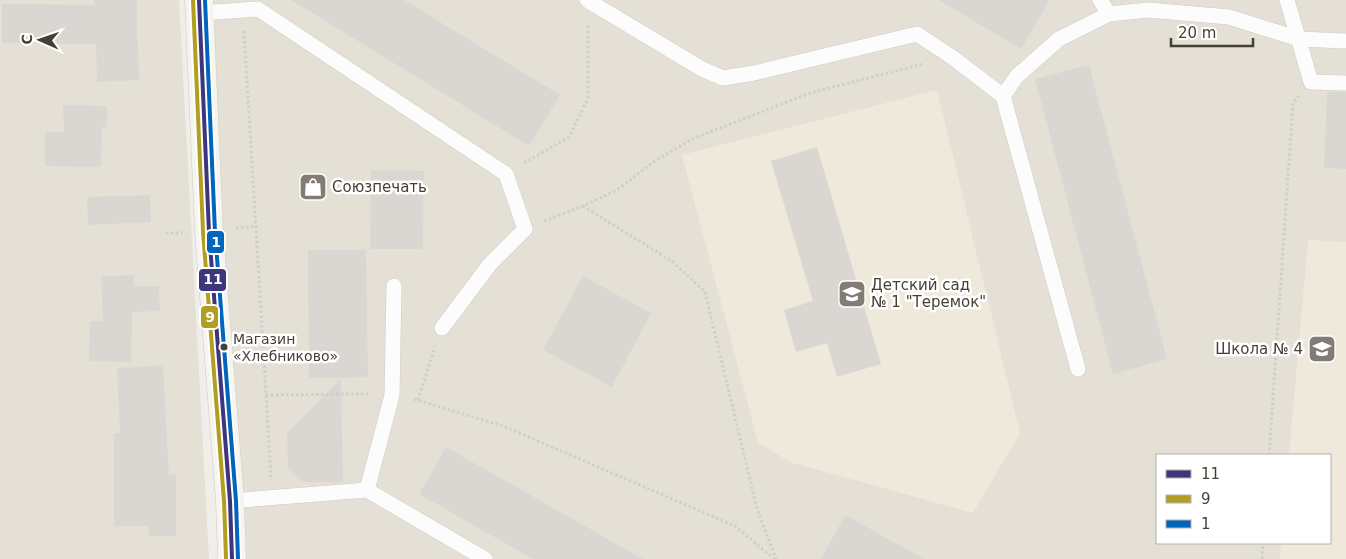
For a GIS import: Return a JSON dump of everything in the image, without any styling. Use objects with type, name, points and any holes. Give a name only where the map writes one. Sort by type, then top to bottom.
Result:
[{"type":"street","points":[[200,6],[209,232],[230,501],[232,559]]},
{"type":"lane","points":[[587,0],[702,69],[723,78],[754,73],[917,34],[952,57],[1003,96],[1078,369]]},
{"type":"lane","points":[[1100,0],[1109,14]]},
{"type":"lane","points":[[1287,0],[1311,82],[1346,83]]},
{"type":"lane","points":[[200,6],[243,10],[258,9],[506,174],[525,229],[490,264],[442,328]]},
{"type":"lane","points":[[1003,96],[1017,76],[1059,39],[1109,14],[1148,10],[1229,17],[1299,39],[1346,41]]},
{"type":"lane","points":[[367,490],[392,395],[394,286]]},
{"type":"lane","points":[[230,501],[367,490],[485,559]]},
{"type":"path","points":[[506,174],[569,137],[588,98],[587,0]]},
{"type":"path","points":[[243,10],[272,498]]},
{"type":"path","points":[[525,229],[617,190],[655,161],[692,139],[810,93],[952,57]]},
{"type":"path","points":[[1269,454],[1293,103],[1311,82]]},
{"type":"path","points":[[583,206],[673,262],[705,292],[758,509],[775,559]]},
{"type":"path","points":[[418,400],[442,328]]},
{"type":"path","points":[[266,395],[392,395],[418,400],[503,426],[735,526],[775,559]]},
{"type":"path","points":[[1262,559],[1263,544]]},
{"type":"shaded area","points":[[0,0],[179,0],[209,559],[0,559]]},
{"type":"shaded area","points":[[199,0],[1346,0],[1346,559],[233,559]]},
{"type":"shaded area","name":"Детский сад № 1 \"Теремок\"","points":[[937,90],[1020,433],[973,513],[790,462],[758,442],[682,155]]},
{"type":"shaded area","name":"Школа № 4","points":[[1308,240],[1346,242],[1346,559],[1280,559],[1281,544],[1331,544],[1331,454],[1289,454]]},
{"type":"building","points":[[94,0],[137,0],[139,80],[97,82],[96,44],[2,43],[2,4],[94,5]]},
{"type":"building","points":[[291,0],[404,0],[560,95],[529,146]]},
{"type":"building","points":[[939,0],[1050,0],[1021,49]]},
{"type":"building","points":[[1089,65],[1167,359],[1113,374],[1035,79]]},
{"type":"building","points":[[1327,92],[1346,92],[1346,169],[1324,168]]},
{"type":"building","points":[[63,105],[107,106],[107,127],[102,127],[101,167],[45,166],[45,132],[64,132]]},
{"type":"building","points":[[817,147],[881,364],[837,377],[827,343],[796,352],[784,310],[813,301],[771,161]]},
{"type":"building","points":[[371,170],[424,171],[423,249],[370,249]]},
{"type":"building","points":[[150,195],[151,222],[88,225],[87,197]]},
{"type":"building","points":[[308,250],[366,250],[368,377],[309,378]]},
{"type":"building","points":[[134,275],[134,286],[159,286],[160,311],[132,312],[131,362],[89,361],[90,321],[103,321],[101,276]]},
{"type":"building","points":[[583,276],[651,313],[612,387],[543,350]]},
{"type":"building","points":[[163,365],[169,475],[176,475],[176,536],[149,536],[149,526],[114,526],[114,433],[120,433],[117,368]]},
{"type":"building","points":[[341,378],[343,482],[304,482],[288,469],[287,434]]},
{"type":"building","points":[[446,447],[643,559],[533,559],[419,494]]},
{"type":"building","points":[[845,515],[924,559],[821,559]]},
{"type":"transit line","name":"9","points":[[193,0],[203,232],[224,501],[226,559]]},
{"type":"transit line","name":"11","points":[[199,0],[209,232],[230,501],[232,559]]},
{"type":"transit line","name":"1","points":[[205,0],[215,232],[236,501],[238,559]]},
{"type":"place","name":"Союзпечать","points":[[313,187]]},
{"type":"place","name":"Детский сад № 1 \"Теремок\"","points":[[852,294]]},
{"type":"place","name":"Магазин «Хлебниково»","points":[[224,347]]},
{"type":"place","name":"Школа № 4","points":[[1322,349]]}]
